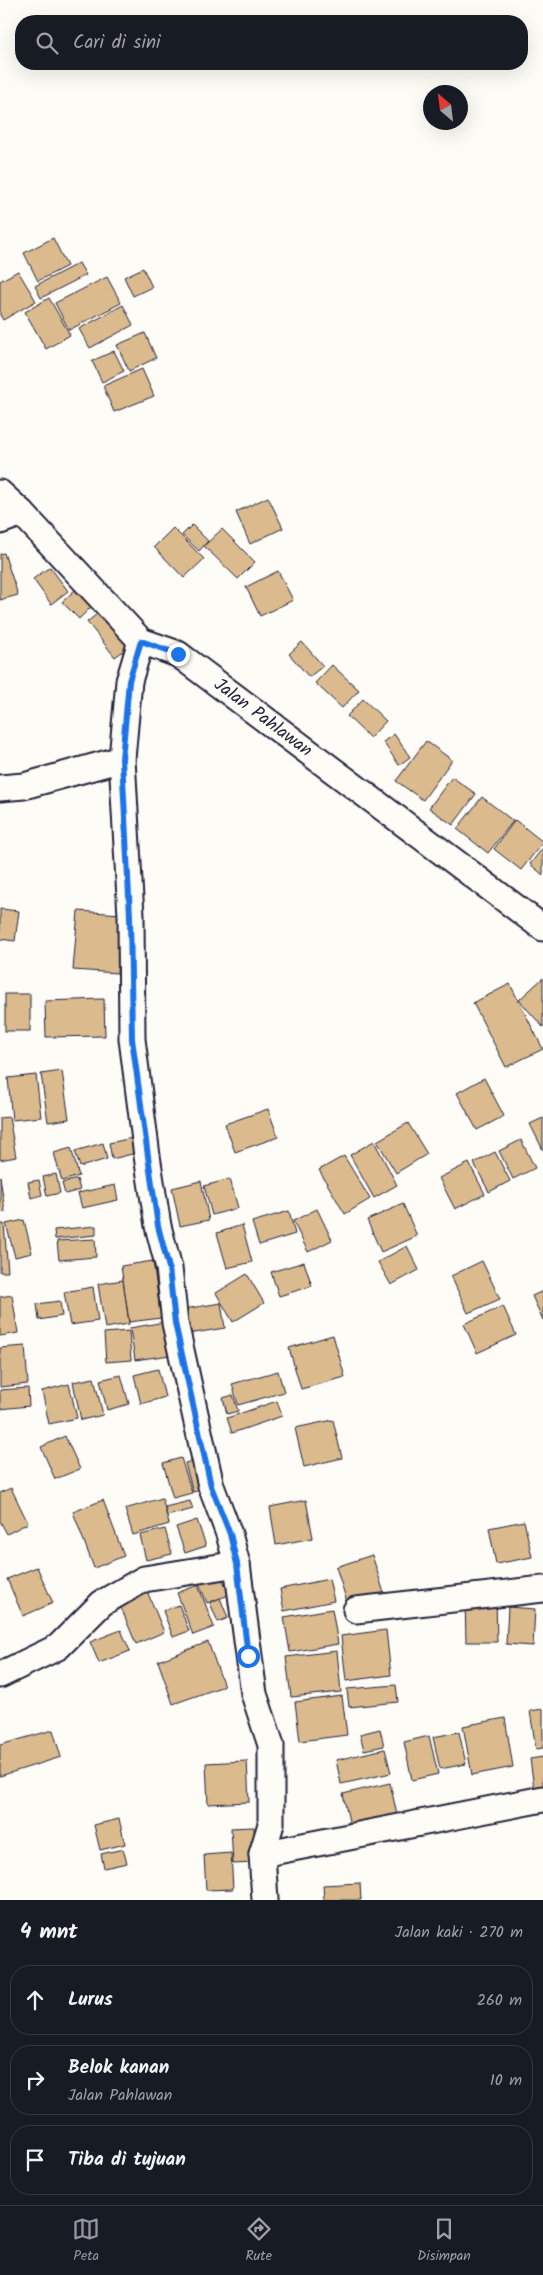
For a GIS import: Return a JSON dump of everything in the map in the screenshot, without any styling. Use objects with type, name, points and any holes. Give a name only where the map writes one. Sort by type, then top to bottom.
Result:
[{"type":"street","name":"Jalan Pahlawan","points":[[0,493],[11,517],[141,641],[178,654],[543,928]]},
{"type":"street","points":[[141,641],[129,681],[122,759],[130,916],[132,1039],[158,1226],[169,1268],[175,1323],[211,1486],[230,1534],[237,1564],[254,1694],[271,1745],[271,1824],[262,1854],[265,1900]]},
{"type":"street","points":[[0,788],[24,786],[122,759]]},
{"type":"street","points":[[0,1675],[58,1647],[102,1603],[144,1579],[237,1564]]},
{"type":"street","points":[[356,1610],[543,1589]]},
{"type":"street","points":[[262,1854],[543,1799]]},
{"type":"building","points":[[53,238],[67,266],[38,281],[24,253]]},
{"type":"building","points":[[79,263],[86,275],[41,298],[35,286]]},
{"type":"building","points":[[143,268],[152,287],[133,296],[124,277]]},
{"type":"building","points":[[18,271],[36,301],[3,320],[0,315],[0,281]]},
{"type":"building","points":[[107,277],[121,303],[69,330],[55,303]]},
{"type":"building","points":[[49,298],[70,335],[46,349],[25,312]]},
{"type":"building","points":[[123,305],[133,325],[90,348],[79,329]]},
{"type":"building","points":[[145,333],[156,358],[129,371],[117,345]]},
{"type":"building","points":[[114,351],[124,371],[102,382],[92,361]]},
{"type":"building","points":[[142,369],[154,396],[114,412],[103,386]]},
{"type":"building","points":[[268,497],[283,528],[250,544],[236,512]]},
{"type":"building","points":[[192,525],[208,541],[199,551],[182,535]]},
{"type":"building","points":[[173,528],[204,559],[184,578],[154,547]]},
{"type":"building","points":[[222,529],[255,562],[238,579],[204,546]]},
{"type":"building","points":[[4,553],[18,595],[0,600],[0,554]]},
{"type":"building","points":[[50,567],[68,591],[51,604],[33,579]]},
{"type":"building","points":[[278,571],[293,600],[260,616],[246,587]]},
{"type":"building","points":[[75,590],[91,607],[79,619],[62,602]]},
{"type":"building","points":[[102,610],[130,646],[115,657],[87,622]]},
{"type":"building","points":[[302,642],[323,666],[309,677],[289,654]]},
{"type":"building","points":[[332,665],[359,690],[342,708],[315,683]]},
{"type":"building","points":[[363,699],[386,721],[370,738],[347,716]]},
{"type":"building","points":[[394,734],[410,757],[399,765],[383,742]]},
{"type":"building","points":[[426,741],[452,760],[423,800],[396,781]]},
{"type":"building","points":[[452,777],[476,794],[453,825],[429,808]]},
{"type":"building","points":[[482,797],[513,821],[488,853],[457,829]]},
{"type":"building","points":[[515,820],[543,842],[521,870],[494,849]]},
{"type":"building","points":[[543,848],[543,875],[530,864]]},
{"type":"building","points":[[0,909],[19,911],[15,941],[0,939]]},
{"type":"building","points":[[78,911],[121,914],[117,973],[73,970]]},
{"type":"building","points":[[543,978],[543,1027],[519,1000]]},
{"type":"building","points":[[510,984],[543,1049],[506,1067],[473,1003]]},
{"type":"building","points":[[5,994],[30,994],[30,1031],[5,1031]]},
{"type":"building","points":[[104,999],[105,1036],[46,1037],[45,1001]]},
{"type":"building","points":[[62,1071],[69,1119],[48,1122],[41,1074]]},
{"type":"building","points":[[36,1075],[41,1117],[12,1120],[8,1078]]},
{"type":"building","points":[[484,1078],[504,1116],[477,1130],[457,1093]]},
{"type":"building","points":[[268,1109],[278,1137],[235,1152],[225,1124]]},
{"type":"building","points":[[9,1117],[16,1157],[0,1160],[0,1118]]},
{"type":"building","points":[[543,1118],[543,1150],[530,1124]]},
{"type":"building","points":[[408,1123],[427,1154],[396,1173],[377,1141]]},
{"type":"building","points":[[137,1137],[140,1152],[112,1159],[109,1143]]},
{"type":"building","points":[[521,1140],[535,1168],[513,1179],[499,1151]]},
{"type":"building","points":[[374,1141],[397,1185],[374,1198],[350,1155]]},
{"type":"building","points":[[103,1143],[107,1159],[80,1167],[75,1151]]},
{"type":"building","points":[[71,1148],[79,1176],[62,1181],[54,1153]]},
{"type":"building","points":[[495,1152],[510,1181],[489,1192],[474,1163]]},
{"type":"building","points":[[344,1156],[370,1199],[345,1214],[319,1170]]},
{"type":"building","points":[[469,1163],[485,1194],[455,1209],[439,1178]]},
{"type":"building","points":[[56,1174],[60,1193],[47,1196],[43,1177]]},
{"type":"building","points":[[0,1176],[5,1212],[0,1213]]},
{"type":"building","points":[[77,1179],[80,1190],[65,1194],[62,1183]]},
{"type":"building","points":[[230,1179],[238,1208],[212,1215],[204,1186]]},
{"type":"building","points":[[39,1180],[42,1195],[31,1198],[28,1182]]},
{"type":"building","points":[[201,1181],[209,1220],[180,1226],[172,1188]]},
{"type":"building","points":[[115,1185],[118,1200],[82,1208],[78,1193]]},
{"type":"building","points":[[403,1204],[417,1236],[381,1252],[367,1220]]},
{"type":"building","points":[[317,1209],[332,1240],[308,1252],[293,1221]]},
{"type":"building","points":[[289,1211],[295,1234],[259,1245],[252,1222]]},
{"type":"building","points":[[24,1220],[32,1253],[15,1257],[6,1224]]},
{"type":"building","points":[[0,1224],[4,1224],[8,1272],[0,1272]]},
{"type":"building","points":[[242,1225],[252,1262],[227,1268],[217,1233]]},
{"type":"building","points":[[96,1226],[96,1235],[55,1239],[54,1230]]},
{"type":"building","points":[[95,1239],[96,1257],[59,1260],[57,1241]]},
{"type":"building","points":[[407,1246],[419,1270],[391,1285],[378,1262]]},
{"type":"building","points":[[153,1261],[161,1318],[129,1322],[121,1266]]},
{"type":"building","points":[[482,1261],[500,1299],[468,1313],[451,1276]]},
{"type":"building","points":[[304,1262],[312,1286],[279,1296],[271,1272]]},
{"type":"building","points":[[247,1274],[264,1303],[233,1322],[216,1293]]},
{"type":"building","points":[[123,1280],[129,1324],[105,1328],[98,1284]]},
{"type":"building","points":[[93,1287],[98,1321],[70,1325],[64,1292]]},
{"type":"building","points":[[543,1291],[543,1320],[532,1296]]},
{"type":"building","points":[[12,1295],[18,1333],[0,1336],[0,1297]]},
{"type":"building","points":[[60,1301],[62,1316],[39,1320],[37,1304]]},
{"type":"building","points":[[221,1303],[225,1328],[188,1334],[184,1309]]},
{"type":"building","points":[[503,1306],[516,1335],[477,1353],[464,1324]]},
{"type":"building","points":[[165,1322],[170,1355],[135,1360],[130,1328]]},
{"type":"building","points":[[129,1331],[131,1360],[106,1362],[104,1333]]},
{"type":"building","points":[[333,1335],[345,1377],[301,1389],[289,1348]]},
{"type":"building","points":[[25,1346],[28,1384],[0,1387],[0,1348]]},
{"type":"building","points":[[158,1369],[165,1397],[141,1404],[134,1375]]},
{"type":"building","points":[[278,1371],[284,1392],[238,1405],[232,1384]]},
{"type":"building","points":[[121,1375],[129,1404],[107,1410],[100,1380]]},
{"type":"building","points":[[94,1378],[103,1415],[81,1420],[73,1382]]},
{"type":"building","points":[[69,1384],[77,1418],[49,1424],[42,1391]]},
{"type":"building","points":[[28,1388],[29,1406],[0,1409],[0,1390]]},
{"type":"building","points":[[233,1395],[238,1411],[227,1414],[223,1398]]},
{"type":"building","points":[[277,1401],[282,1416],[232,1433],[227,1418]]},
{"type":"building","points":[[333,1420],[342,1458],[304,1467],[295,1428]]},
{"type":"building","points":[[65,1436],[80,1469],[55,1479],[41,1447]]},
{"type":"building","points":[[181,1458],[192,1493],[173,1498],[163,1463]]},
{"type":"building","points":[[197,1460],[205,1489],[193,1492],[185,1463]]},
{"type":"building","points":[[11,1488],[28,1523],[7,1534],[0,1521],[0,1493]]},
{"type":"building","points":[[162,1498],[169,1524],[133,1535],[125,1509]]},
{"type":"building","points":[[103,1500],[124,1556],[94,1568],[73,1512]]},
{"type":"building","points":[[306,1500],[313,1538],[276,1545],[270,1507]]},
{"type":"building","points":[[190,1501],[193,1509],[167,1516],[165,1507]]},
{"type":"building","points":[[197,1520],[206,1546],[185,1553],[176,1527]]},
{"type":"building","points":[[524,1521],[532,1557],[496,1564],[489,1528]]},
{"type":"building","points":[[165,1529],[172,1554],[146,1560],[140,1535]]},
{"type":"building","points":[[372,1555],[384,1593],[348,1605],[336,1567]]},
{"type":"building","points":[[37,1567],[53,1603],[23,1616],[7,1579]]},
{"type":"building","points":[[220,1572],[229,1595],[207,1603],[198,1581]]},
{"type":"building","points":[[329,1579],[334,1601],[284,1611],[280,1589]]},
{"type":"building","points":[[198,1585],[214,1627],[193,1635],[177,1593]]},
{"type":"building","points":[[147,1591],[164,1632],[136,1644],[119,1603]]},
{"type":"building","points":[[220,1598],[228,1618],[218,1622],[210,1603]]},
{"type":"building","points":[[496,1598],[497,1642],[466,1642],[465,1599]]},
{"type":"building","points":[[179,1605],[189,1631],[173,1637],[163,1611]]},
{"type":"building","points":[[508,1607],[535,1609],[533,1646],[506,1644]]},
{"type":"building","points":[[332,1609],[338,1644],[290,1652],[284,1617]]},
{"type":"building","points":[[121,1630],[130,1651],[99,1663],[90,1642]]},
{"type":"building","points":[[386,1630],[391,1675],[346,1681],[341,1636]]},
{"type":"building","points":[[208,1642],[224,1686],[173,1704],[158,1661]]},
{"type":"building","points":[[337,1651],[341,1692],[291,1697],[286,1657]]},
{"type":"building","points":[[396,1685],[398,1702],[349,1707],[347,1689]]},
{"type":"building","points":[[342,1696],[347,1735],[300,1741],[295,1702]]},
{"type":"building","points":[[543,1709],[543,1748],[536,1749],[530,1711]]},
{"type":"building","points":[[505,1718],[513,1767],[472,1775],[463,1726]]},
{"type":"building","points":[[380,1729],[384,1746],[364,1750],[360,1734]]},
{"type":"building","points":[[53,1730],[61,1757],[0,1776],[0,1745]]},
{"type":"building","points":[[459,1732],[466,1764],[440,1769],[433,1737]]},
{"type":"building","points":[[429,1736],[438,1774],[412,1780],[404,1742]]},
{"type":"building","points":[[385,1749],[391,1773],[341,1784],[336,1760]]},
{"type":"building","points":[[543,1757],[543,1787],[534,1788],[530,1759]]},
{"type":"building","points":[[247,1761],[249,1802],[208,1804],[206,1763]]},
{"type":"building","points":[[390,1783],[397,1815],[350,1826],[343,1794]]},
{"type":"building","points":[[119,1819],[125,1844],[100,1850],[94,1825]]},
{"type":"building","points":[[254,1827],[256,1863],[233,1864],[231,1828]]},
{"type":"building","points":[[123,1849],[127,1863],[104,1868],[101,1854]]},
{"type":"building","points":[[231,1853],[233,1889],[206,1890],[204,1855]]},
{"type":"building","points":[[360,1883],[361,1900],[324,1900],[323,1885]]},
{"type":"route","points":[[178,654],[141,641],[129,681],[122,759],[130,916],[132,1039],[158,1226],[169,1268],[175,1323],[211,1486],[230,1534],[237,1564],[248,1656]]}]
